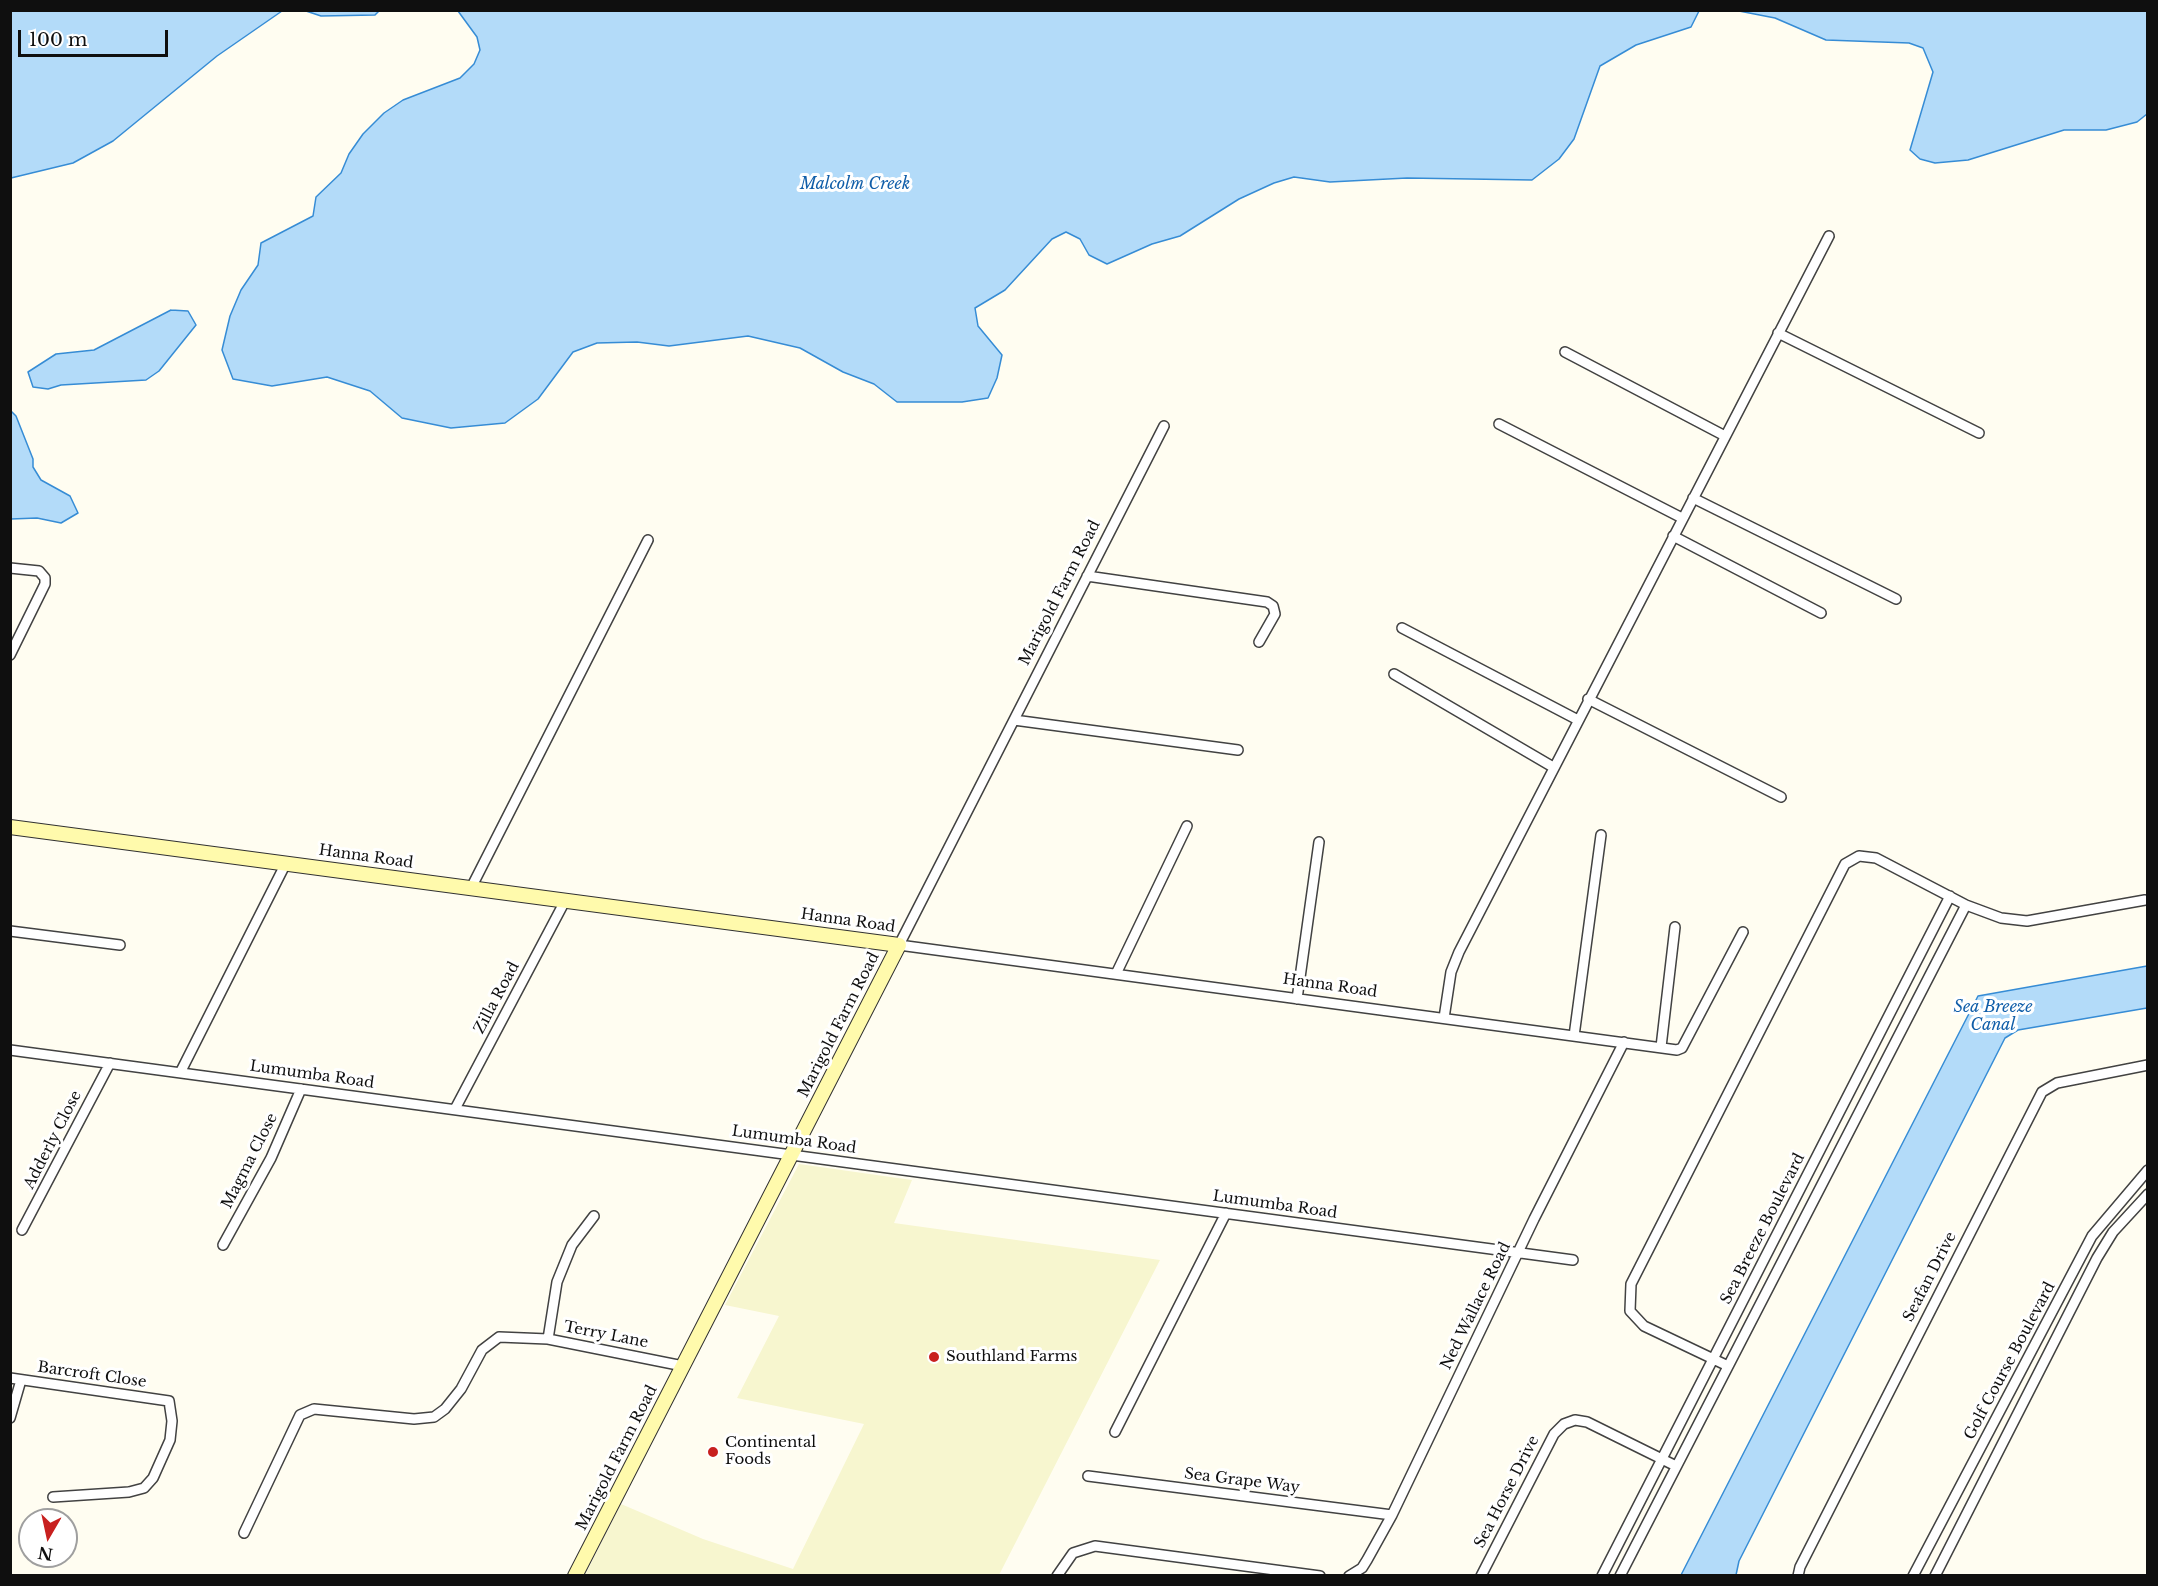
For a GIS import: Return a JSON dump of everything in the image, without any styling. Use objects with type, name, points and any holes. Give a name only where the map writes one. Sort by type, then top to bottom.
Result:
[{"type":"street","points":[[1444,1018],[1455,962],[1588,699],[1829,236]]},
{"type":"street","points":[[1778,333],[1979,434]]},
{"type":"street","points":[[1564,352],[1725,436]]},
{"type":"street","points":[[1499,424],[1682,518]]},
{"type":"street","name":"Marigold Farm Road","points":[[575,1575],[1164,426]]},
{"type":"street","points":[[1693,498],[1896,599]]},
{"type":"street","points":[[1673,536],[1821,613]]},
{"type":"street","points":[[471,888],[648,540]]},
{"type":"street","points":[[10,568],[39,571],[45,578],[45,584],[10,655]]},
{"type":"street","points":[[1087,576],[1267,602],[1275,610],[1274,617],[1259,642]]},
{"type":"street","points":[[1402,628],[1578,720]]},
{"type":"street","points":[[1394,674],[1553,767]]},
{"type":"street","points":[[1588,699],[1781,797]]},
{"type":"street","points":[[1014,720],[1238,750]]},
{"type":"street","points":[[1116,974],[1187,826]]},
{"type":"street","name":"Hanna Road","points":[[10,827],[1680,1049],[1743,932]]},
{"type":"street","points":[[1574,1036],[1600,835]]},
{"type":"street","points":[[1297,999],[1319,842]]},
{"type":"street","points":[[1728,1366],[1636,1320],[1630,1311],[1631,1284],[1841,872],[1852,859],[1868,855],[1888,862],[1965,905],[2001,918],[2027,921],[2145,900]]},
{"type":"street","points":[[180,1072],[286,863]]},
{"type":"street","name":"Sea Breeze Boulevard","points":[[1602,1575],[1950,896]]},
{"type":"street","name":"Zilla Road","points":[[455,1110],[566,901]]},
{"type":"street","name":"Sea Breeze Boulevard","points":[[1620,1575],[1965,905]]},
{"type":"street","points":[[1661,1047],[1675,927]]},
{"type":"street","points":[[10,931],[120,945]]},
{"type":"street","name":"Ned Wallace Road","points":[[1348,1575],[1362,1568],[1392,1515],[1518,1252],[1624,1042]]},
{"type":"street","name":"Lumumba Road","points":[[10,1050],[1573,1260]]},
{"type":"street","name":"Adderly Close","points":[[22,1230],[110,1063]]},
{"type":"street","name":"Seafan Drive","points":[[1798,1575],[1800,1567],[2042,1092],[2057,1083],[2148,1065]]},
{"type":"street","name":"Magma Close","points":[[223,1245],[271,1158],[301,1089]]},
{"type":"street","name":"Golf Course Boulevard","points":[[1913,1575],[2092,1236],[2148,1170]]},
{"type":"street","name":"Golf Course Boulevard","points":[[1935,1575],[2097,1258],[2113,1232],[2148,1194]]},
{"type":"street","points":[[1115,1431],[1226,1213]]},
{"type":"street","name":"Terry Lane","points":[[594,1216],[572,1245],[557,1282],[548,1339],[683,1366]]},
{"type":"street","points":[[244,1533],[300,1415],[314,1409],[414,1419],[434,1417],[445,1409],[461,1389],[482,1350],[499,1338],[548,1339]]},
{"type":"street","name":"Barcroft Close","points":[[10,1378],[169,1401],[172,1421],[170,1440],[153,1478],[144,1488],[129,1492],[53,1497]]},
{"type":"street","points":[[10,1418],[21,1380]]},
{"type":"street","name":"Sea Horse Drive","points":[[1481,1575],[1554,1434],[1564,1424],[1575,1420],[1587,1422],[1662,1458]]},
{"type":"street","points":[[1662,1458],[1676,1466]]},
{"type":"street","name":"Sea Grape Way","points":[[1088,1476],[1392,1515]]},
{"type":"street","points":[[1057,1575],[1073,1553],[1095,1546],[1320,1575]]},
{"type":"green space","name":"Southland Farms","points":[[799,1164],[912,1180],[894,1223],[1160,1260],[999,1575],[585,1575],[621,1504],[703,1539],[793,1569],[864,1424],[737,1398],[779,1316],[725,1305]]},
{"type":"water","points":[[379,10],[375,15],[321,16],[306,11]]},
{"type":"water","points":[[10,11],[282,11],[217,56],[113,141],[73,163],[11,178]]},
{"type":"water","name":"Malcolm Creek","points":[[458,11],[1699,11],[1691,27],[1636,45],[1600,66],[1574,139],[1559,159],[1532,180],[1407,178],[1330,182],[1294,177],[1274,183],[1239,199],[1180,236],[1152,244],[1107,264],[1089,255],[1080,239],[1066,232],[1052,239],[1005,290],[975,308],[978,326],[1002,355],[997,378],[988,398],[962,402],[897,402],[874,384],[843,372],[800,348],[748,336],[669,346],[637,342],[597,343],[573,352],[538,399],[505,423],[451,428],[402,418],[370,391],[327,377],[272,386],[233,379],[222,350],[230,316],[241,290],[258,265],[261,243],[313,216],[316,197],[341,173],[349,154],[363,134],[384,113],[403,100],[460,78],[474,64],[480,50],[477,37]]},
{"type":"water","points":[[1739,11],[2147,11],[2147,114],[2137,122],[2106,130],[2064,130],[1968,160],[1935,163],[1920,159],[1910,150],[1933,72],[1923,48],[1909,43],[1826,40],[1775,18]]},
{"type":"water","points":[[171,310],[188,311],[196,325],[159,371],[146,380],[61,385],[48,389],[33,387],[28,372],[56,354],[94,350]]},
{"type":"water","points":[[10,410],[16,416],[33,459],[33,467],[41,480],[70,496],[78,513],[61,523],[37,518],[11,519]]},
{"type":"water","name":"Sea Breeze Canal","points":[[2147,966],[2147,1008],[2018,1030],[2005,1038],[1739,1561],[1736,1575],[1681,1575],[1978,996]]},
{"type":"place","name":"Southland Farms","points":[[934,1357]]},
{"type":"place","name":"Continental Foods","points":[[713,1452]]}]
